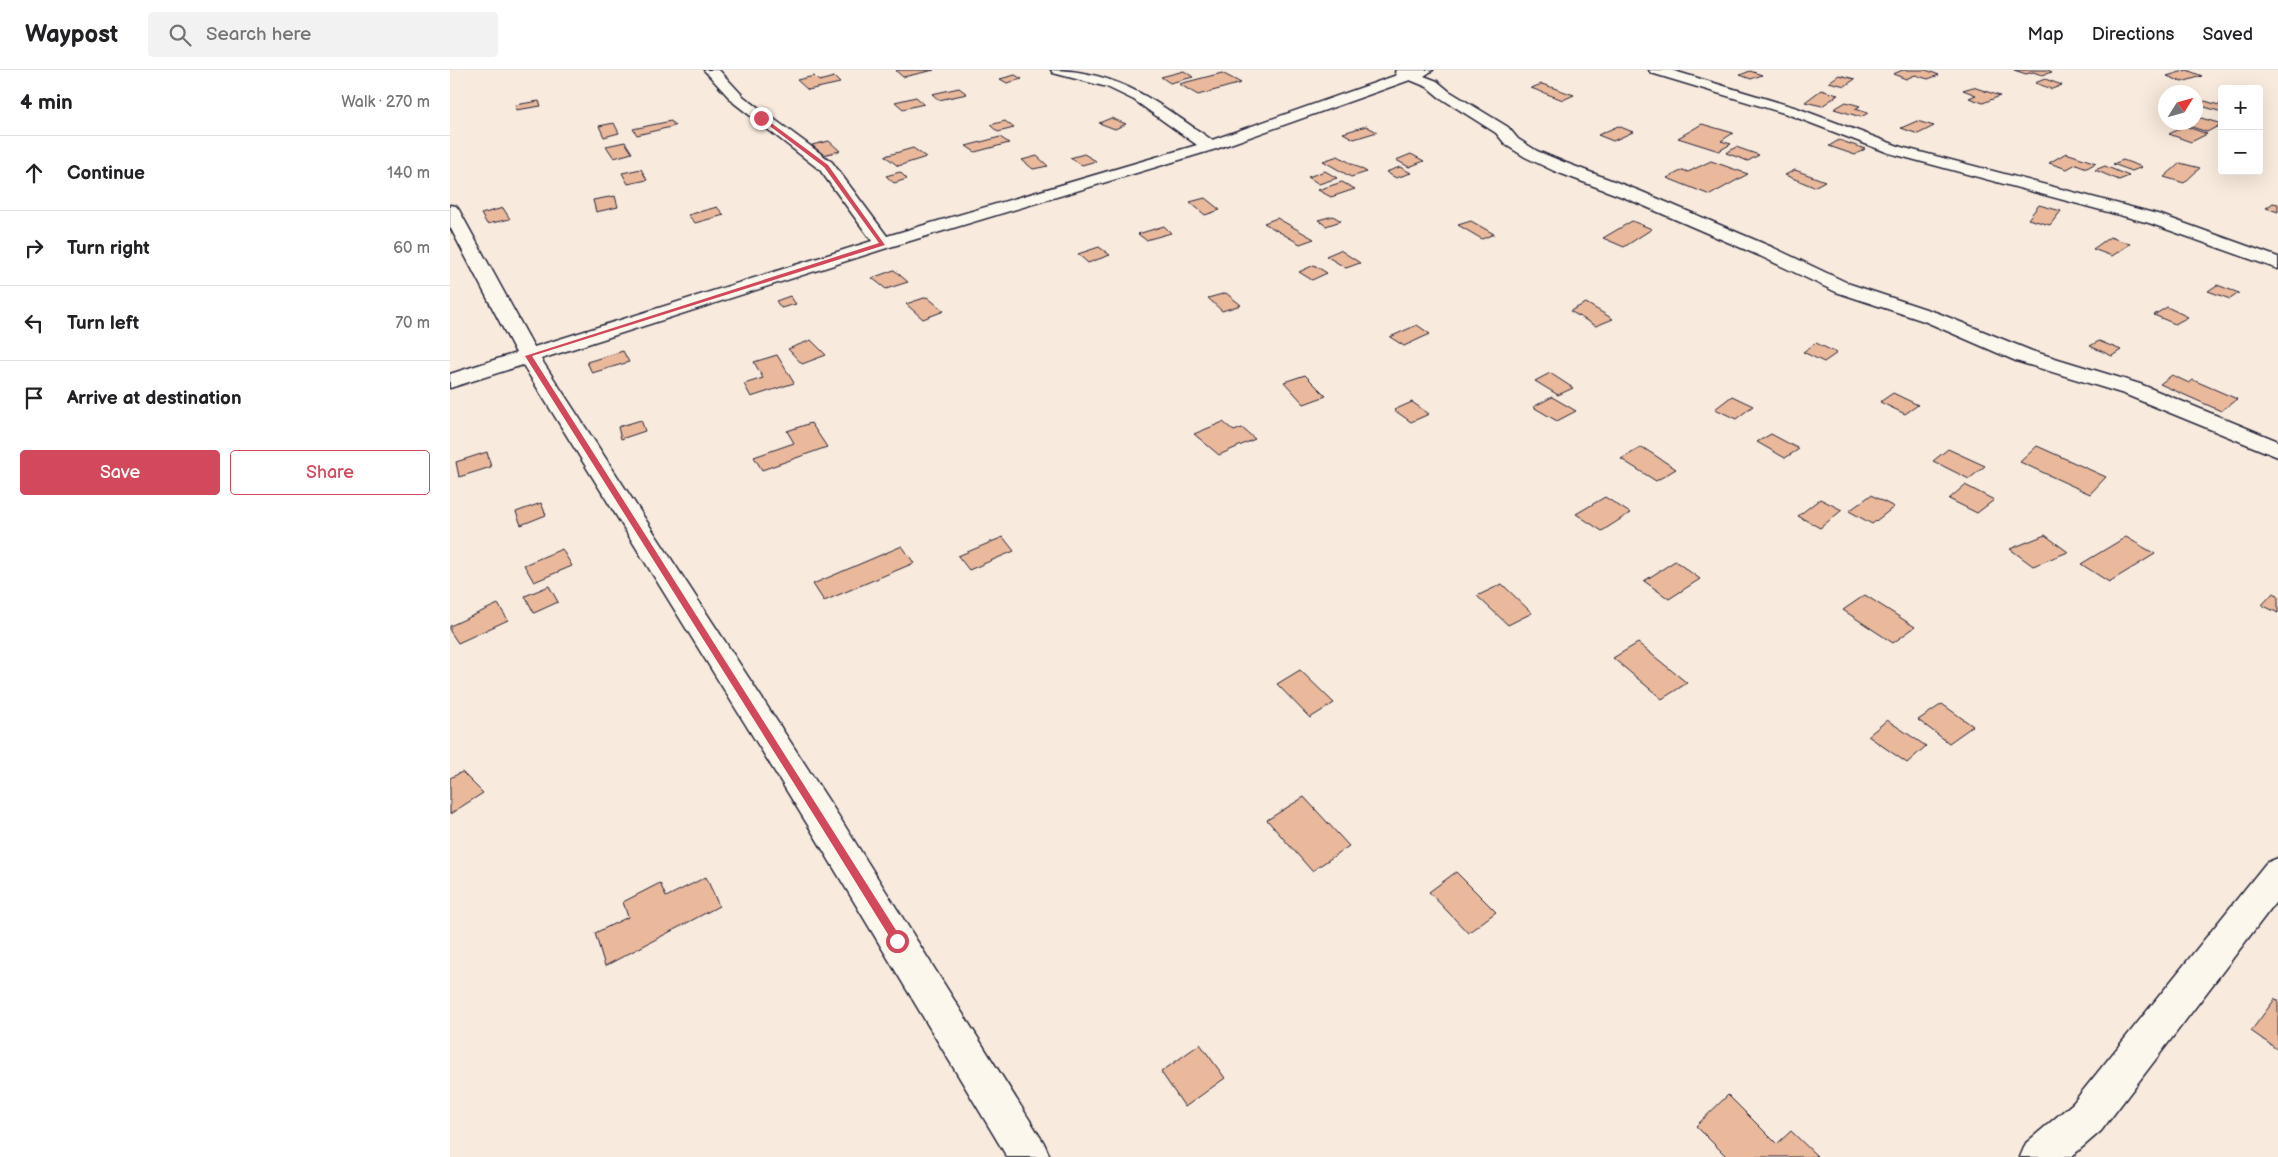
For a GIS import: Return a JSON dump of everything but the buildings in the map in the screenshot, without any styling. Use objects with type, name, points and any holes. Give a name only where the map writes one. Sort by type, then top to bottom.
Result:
[{"type":"street","points":[[711,70],[739,100],[765,122],[826,166],[883,243]]},
{"type":"street","points":[[1058,70],[1112,84],[1139,97],[1210,146]]},
{"type":"street","points":[[1656,70],[1792,111],[1895,150],[2155,219],[2278,263]]},
{"type":"street","points":[[450,381],[883,243],[1210,146],[1412,72],[1502,130],[1512,142],[1531,154],[1553,164],[1634,195],[1767,252],[1843,288],[1931,317],[2024,356],[2132,389],[2278,450]]},
{"type":"street","points":[[450,210],[528,356],[826,825],[1030,1157]]},
{"type":"street","points":[[2040,1157],[2087,1117],[2278,873]]},
{"type":"route","points":[[761,118],[826,166],[883,243],[528,356],[826,825],[897,941]]}]
